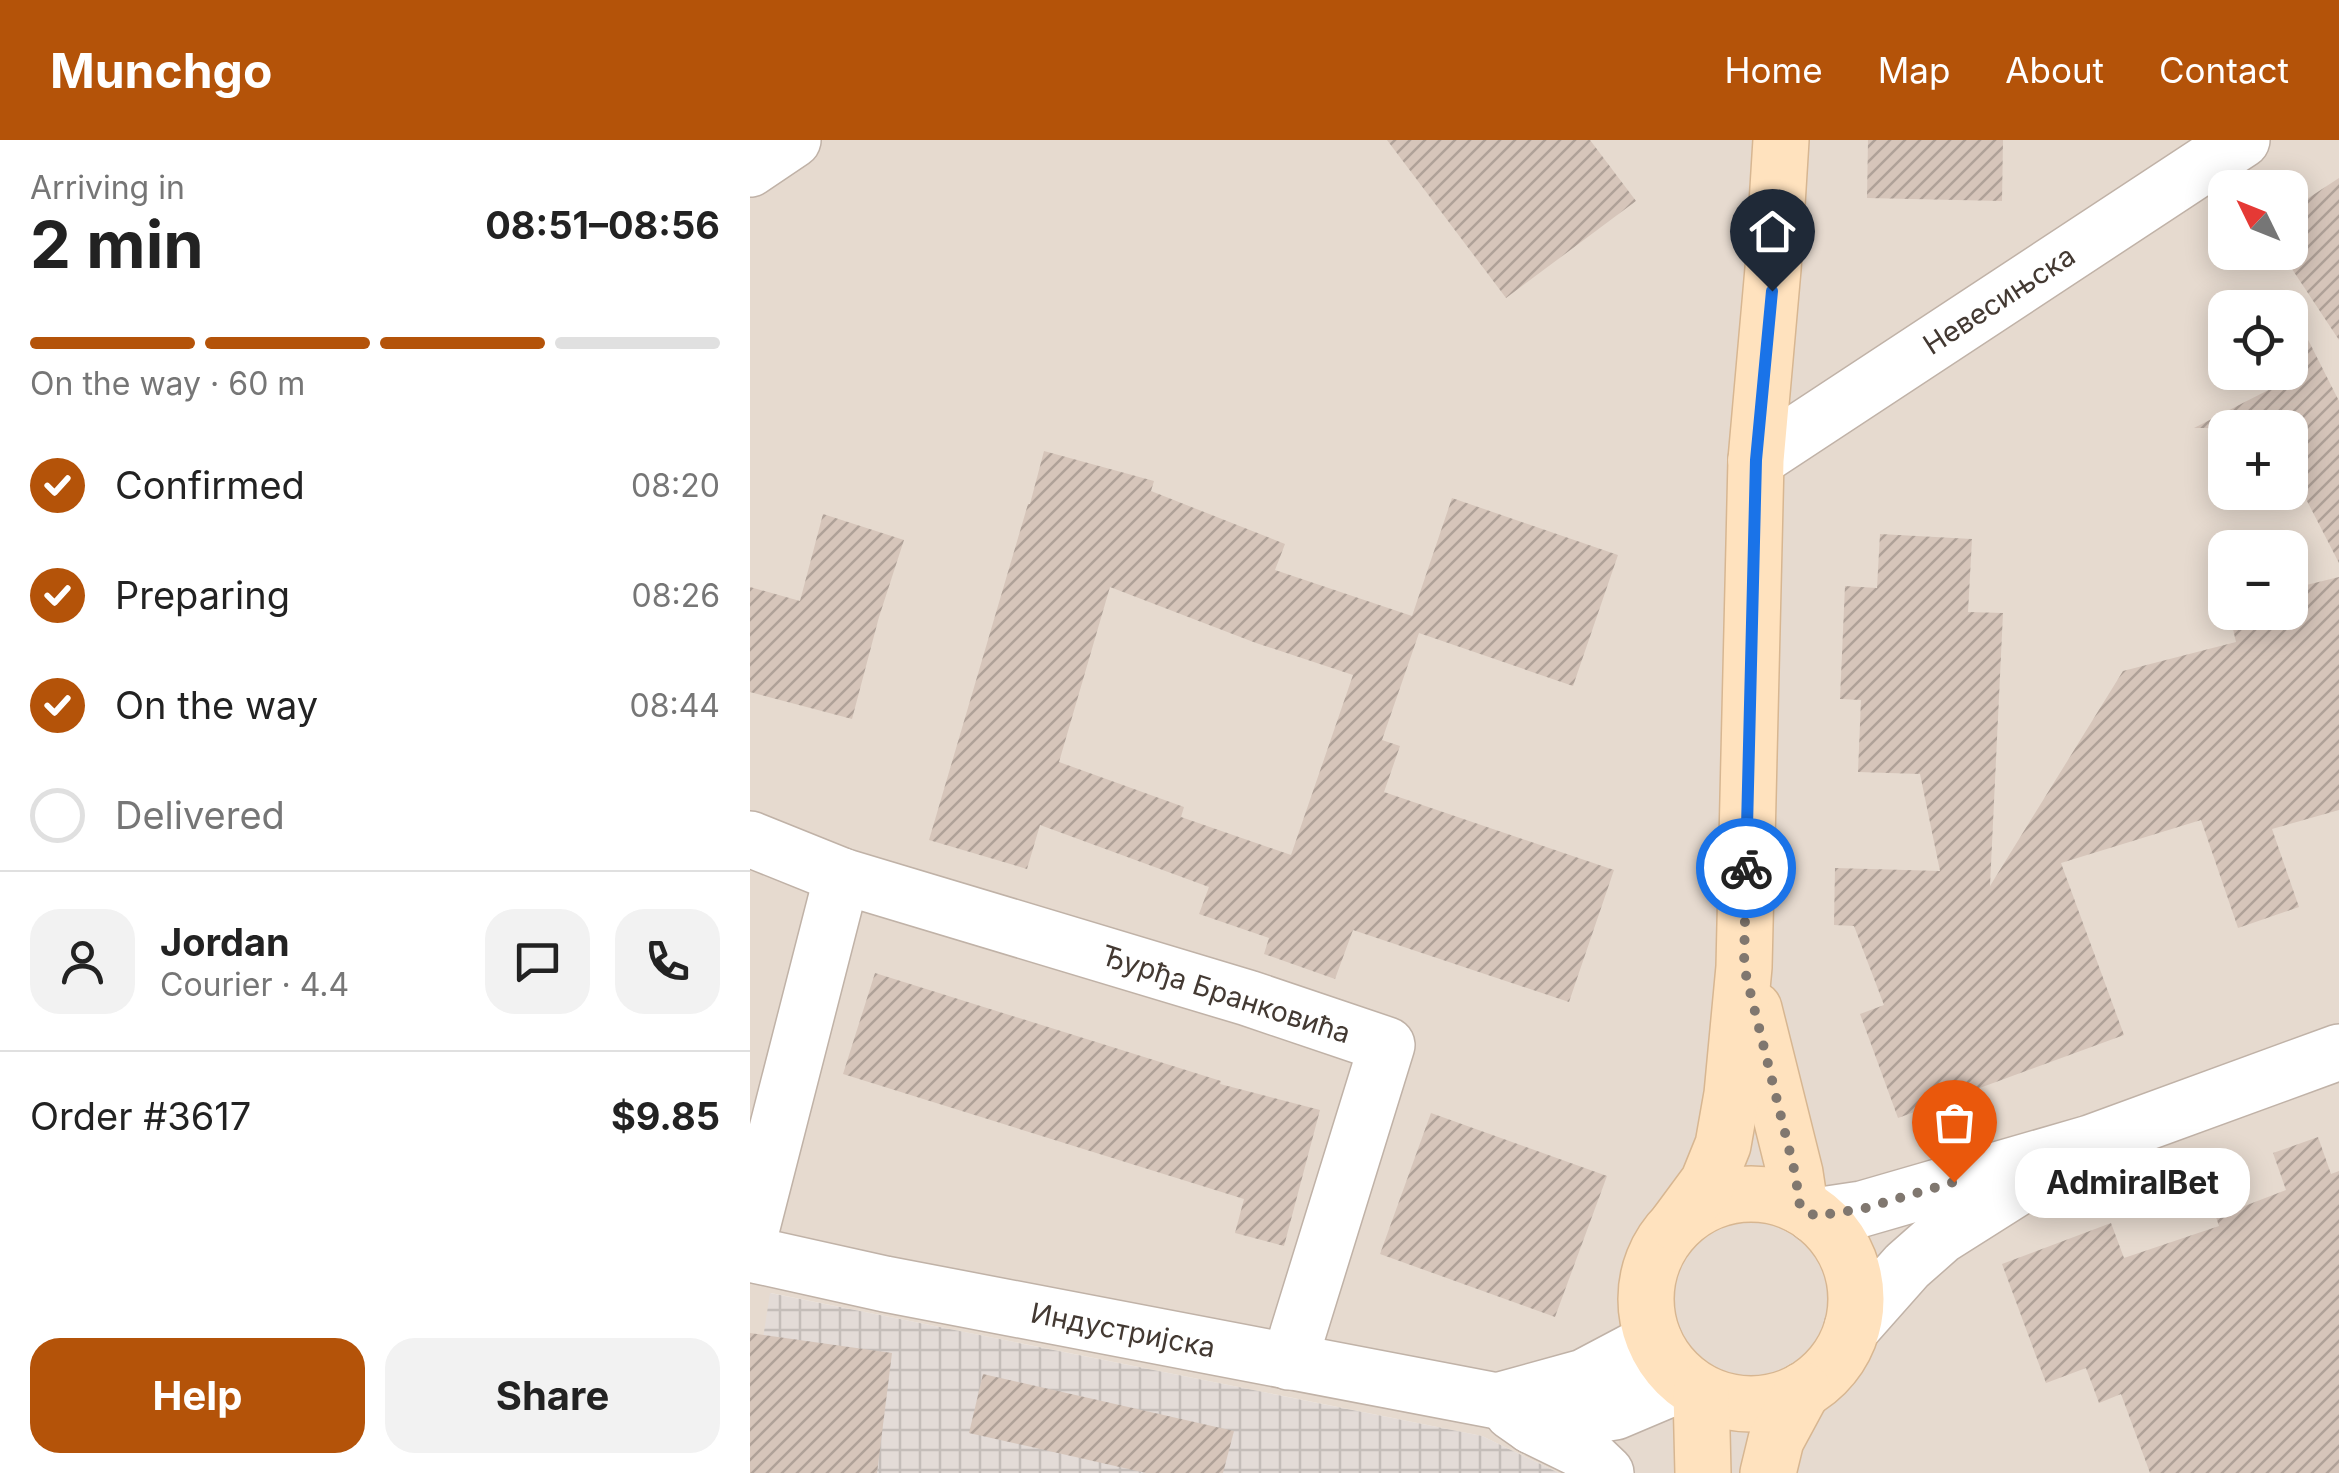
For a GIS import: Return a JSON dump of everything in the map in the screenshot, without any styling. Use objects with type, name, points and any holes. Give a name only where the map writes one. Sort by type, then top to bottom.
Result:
[{"type":"street","points":[[750,169],[793,140]]},
{"type":"street","points":[[1703,1473],[1680,1371],[1646,1310],[1648,1278],[1658,1248],[1708,1182],[1723,1144],[1732,1094],[1744,967],[1756,460],[1781,140]]},
{"type":"street","name":"Невесињска","points":[[1756,460],[2242,140]]},
{"type":"street","name":"Ђурђа Бранковића","points":[[750,839],[842,876],[1248,998],[1387,1045],[1289,1362]]},
{"type":"street","points":[[750,1236],[842,876]]},
{"type":"street","points":[[1744,967],[1807,1211]]},
{"type":"street","points":[[1807,1211],[1862,1209],[2090,1144],[2339,1052]]},
{"type":"street","points":[[1680,1371],[1726,1402],[1778,1400],[1803,1390],[1824,1374],[1841,1352],[1852,1328],[1907,1266],[1941,1236],[2090,1144]]},
{"type":"street","points":[[1677,1224],[1704,1205],[1736,1195],[1769,1195],[1807,1211],[1837,1238],[1851,1266],[1856,1298],[1852,1328]]},
{"type":"street","name":"Индустријска","points":[[750,1254],[1289,1362],[1514,1414],[1584,1377],[1680,1371]]},
{"type":"street","points":[[1768,1473],[1776,1440],[1803,1390]]},
{"type":"street","points":[[1514,1414],[1583,1450],[1606,1473]]},
{"type":"shaded area","points":[[750,140],[2339,140],[2339,1473],[1559,1473],[1482,1436],[771,1293],[750,1423]]},
{"type":"shaded area","points":[[770,1293],[1482,1436],[1559,1473],[750,1473],[750,1423]]},
{"type":"building","points":[[1387,140],[1590,140],[1636,201],[1506,298]]},
{"type":"building","points":[[1868,140],[2003,140],[2002,201],[1867,198]]},
{"type":"building","points":[[2339,178],[2339,340],[2293,270],[2308,270],[2308,198]]},
{"type":"building","points":[[2308,340],[2339,401],[2339,563],[2308,503],[2308,410],[2229,410],[2268,390],[2308,390]]},
{"type":"building","points":[[1044,451],[1154,481],[1151,491],[1285,544],[1275,570],[1412,616],[1452,498],[1618,555],[1573,686],[1419,633],[1382,740],[1400,746],[1384,792],[1614,870],[1569,1002],[1353,930],[1335,979],[1264,954],[1269,938],[1199,914],[1209,887],[1040,825],[1027,869],[929,840]],"holes":[[[1110,587],[1353,675],[1291,855],[1181,817],[1184,807],[1059,762]]]},
{"type":"building","points":[[823,514],[904,540],[852,719],[750,692],[750,587],[800,601]]},
{"type":"building","points":[[1880,534],[1972,539],[1968,612],[2003,613],[1990,886],[2123,671],[2236,642],[2233,630],[2308,630],[2308,585],[2339,577],[2339,810],[2272,829],[2299,907],[2238,928],[2201,820],[2061,863],[2124,1035],[1898,1118],[1860,1014],[1884,1005],[1854,926],[1834,925],[1835,868],[1940,871],[1920,774],[1858,772],[1861,700],[1840,699],[1845,586],[1877,588]]},
{"type":"building","points":[[875,973],[1221,1081],[1220,1084],[1320,1110],[1284,1246],[1235,1233],[1244,1199],[843,1074]]},
{"type":"building","points":[[1431,1113],[1607,1176],[1555,1317],[1380,1254]]},
{"type":"building","points":[[2318,1137],[2331,1174],[2339,1171],[2339,1473],[2150,1473],[2121,1394],[2099,1403],[2086,1368],[2046,1383],[2002,1264],[2111,1223],[2124,1258],[2219,1226],[2216,1217],[2286,1190],[2273,1153]]},
{"type":"building","points":[[750,1333],[892,1353],[877,1473],[750,1473]]},
{"type":"building","points":[[983,1374],[1234,1431],[1223,1473],[1146,1473],[969,1433]]},
{"type":"way so far","points":[[1746,868],[1744,967],[1800,1206],[1815,1216],[1862,1209],[1954,1182]]},
{"type":"place","name":"AdmiralBet","points":[[1954,1182]]},
{"type":"route","points":[[1746,868],[1756,460],[1772,291]]}]
